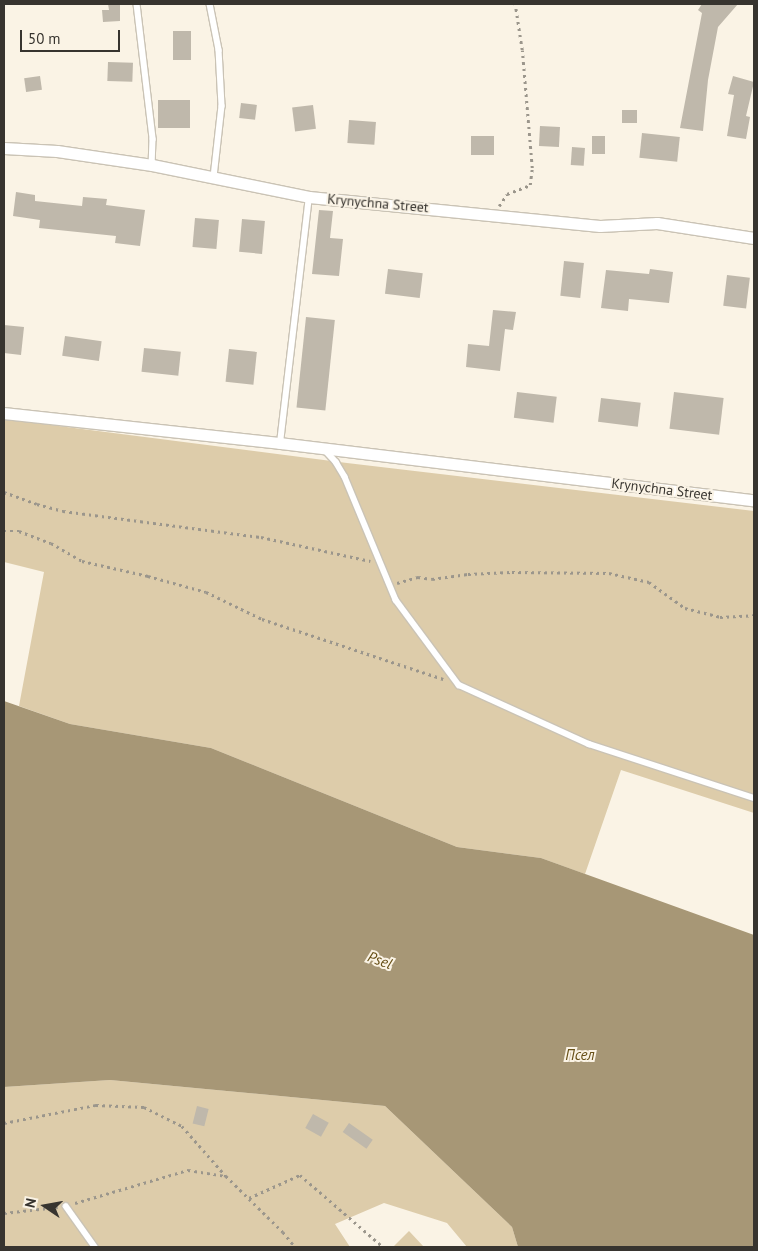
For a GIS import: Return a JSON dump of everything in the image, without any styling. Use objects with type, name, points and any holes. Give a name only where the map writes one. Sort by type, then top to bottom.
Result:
[{"type":"street","name":"Krynychna Street","points":[[4,148],[57,151],[152,165],[309,196],[600,226],[657,223],[754,238]]},
{"type":"street","name":"Krynychna Street","points":[[4,413],[280,443],[754,500]]},
{"type":"lane","points":[[136,4],[154,139],[152,165]]},
{"type":"lane","points":[[210,4],[219,50],[222,106],[214,177]]},
{"type":"lane","points":[[280,443],[309,196]]},
{"type":"lane","points":[[322,448],[336,462],[345,477],[396,600],[459,684],[589,744],[754,798]]},
{"type":"lane","points":[[66,1206],[95,1247]]},
{"type":"path","points":[[497,214],[500,202],[507,194],[530,185],[532,168],[522,50],[515,4]]},
{"type":"path","points":[[4,492],[36,504],[63,511],[261,537],[381,564]]},
{"type":"path","points":[[4,531],[19,531],[51,543],[82,561],[206,592],[262,619],[459,684]]},
{"type":"path","points":[[389,586],[418,577],[432,579],[468,574],[512,572],[609,573],[649,582],[685,608],[720,617],[754,615]]},
{"type":"path","points":[[4,1122],[96,1104],[144,1107],[182,1126],[226,1176],[283,1232],[295,1247]]},
{"type":"path","points":[[4,1213],[66,1206],[188,1170],[226,1176]]},
{"type":"path","points":[[249,1198],[300,1176],[382,1247]]},
{"type":"shaded area","points":[[4,419],[347,463],[754,511],[754,813],[621,770],[585,874],[541,858],[457,847],[211,748],[70,724],[19,706],[44,572],[4,562]]},
{"type":"shaded area","points":[[110,1080],[385,1106],[512,1227],[518,1247],[467,1247],[447,1223],[384,1203],[335,1224],[350,1247],[4,1247],[4,1087]]},
{"type":"shaded area","points":[[409,1231],[424,1247],[394,1246]]},
{"type":"water","name":"Псел","points":[[4,701],[70,724],[211,748],[457,847],[541,858],[754,935],[754,1247],[518,1247],[512,1227],[385,1106],[110,1080],[4,1087]]},
{"type":"building","points":[[108,4],[120,4],[120,21],[103,22],[102,10],[109,10]]},
{"type":"building","points":[[702,4],[738,4],[718,27],[708,80],[703,131],[680,128],[702,13],[698,10]]},
{"type":"building","points":[[173,31],[191,31],[191,60],[173,60]]},
{"type":"building","points":[[108,62],[133,63],[132,82],[107,81]]},
{"type":"building","points":[[40,76],[42,90],[26,92],[24,78]]},
{"type":"building","points":[[733,76],[754,82],[746,116],[750,117],[746,139],[727,136],[734,95],[728,94]]},
{"type":"building","points":[[158,100],[190,100],[190,128],[158,128]]},
{"type":"building","points":[[241,103],[257,105],[255,120],[239,118]]},
{"type":"building","points":[[313,105],[316,129],[295,131],[292,108]]},
{"type":"building","points":[[622,110],[637,110],[637,123],[622,123]]},
{"type":"building","points":[[349,120],[376,122],[374,145],[347,143]]},
{"type":"building","points":[[540,126],[560,127],[559,147],[539,146]]},
{"type":"building","points":[[642,133],[680,137],[677,162],[639,158]]},
{"type":"building","points":[[471,136],[494,136],[494,155],[471,155]]},
{"type":"building","points":[[592,136],[605,136],[605,154],[592,154]]},
{"type":"building","points":[[572,147],[585,148],[584,166],[571,165]]},
{"type":"building","points":[[16,192],[35,195],[35,201],[82,206],[83,197],[107,199],[106,205],[145,210],[140,246],[115,243],[116,236],[39,228],[40,220],[13,216]]},
{"type":"building","points":[[319,210],[333,211],[330,238],[343,239],[339,276],[312,274]]},
{"type":"building","points":[[195,218],[219,220],[216,249],[192,247]]},
{"type":"building","points":[[242,219],[265,221],[262,254],[239,252]]},
{"type":"building","points":[[564,261],[584,263],[580,298],[560,296]]},
{"type":"building","points":[[388,269],[423,273],[420,298],[385,294]]},
{"type":"building","points":[[650,269],[673,272],[669,303],[629,299],[628,311],[601,308],[606,270],[649,274]]},
{"type":"building","points":[[727,275],[750,278],[746,309],[723,306]]},
{"type":"building","points":[[493,310],[516,312],[513,330],[505,329],[500,371],[466,367],[468,344],[489,346]]},
{"type":"building","points":[[306,317],[335,320],[325,411],[296,408]]},
{"type":"building","points":[[4,325],[24,327],[21,355],[4,353]]},
{"type":"building","points":[[65,336],[102,341],[99,361],[62,356]]},
{"type":"building","points":[[144,348],[181,352],[178,376],[141,372]]},
{"type":"building","points":[[229,349],[257,352],[253,385],[226,382]]},
{"type":"building","points":[[517,392],[557,397],[554,423],[514,418]]},
{"type":"building","points":[[674,392],[724,398],[719,435],[669,429]]},
{"type":"building","points":[[601,398],[641,403],[638,427],[598,422]]},
{"type":"building","points":[[197,1106],[209,1109],[204,1126],[193,1123]]},
{"type":"building","points":[[313,1114],[329,1123],[321,1137],[305,1128]]},
{"type":"building","points":[[349,1123],[373,1140],[366,1149],[343,1132]]},
{"type":"water label","name":"Psel","points":[[380,960]]}]
